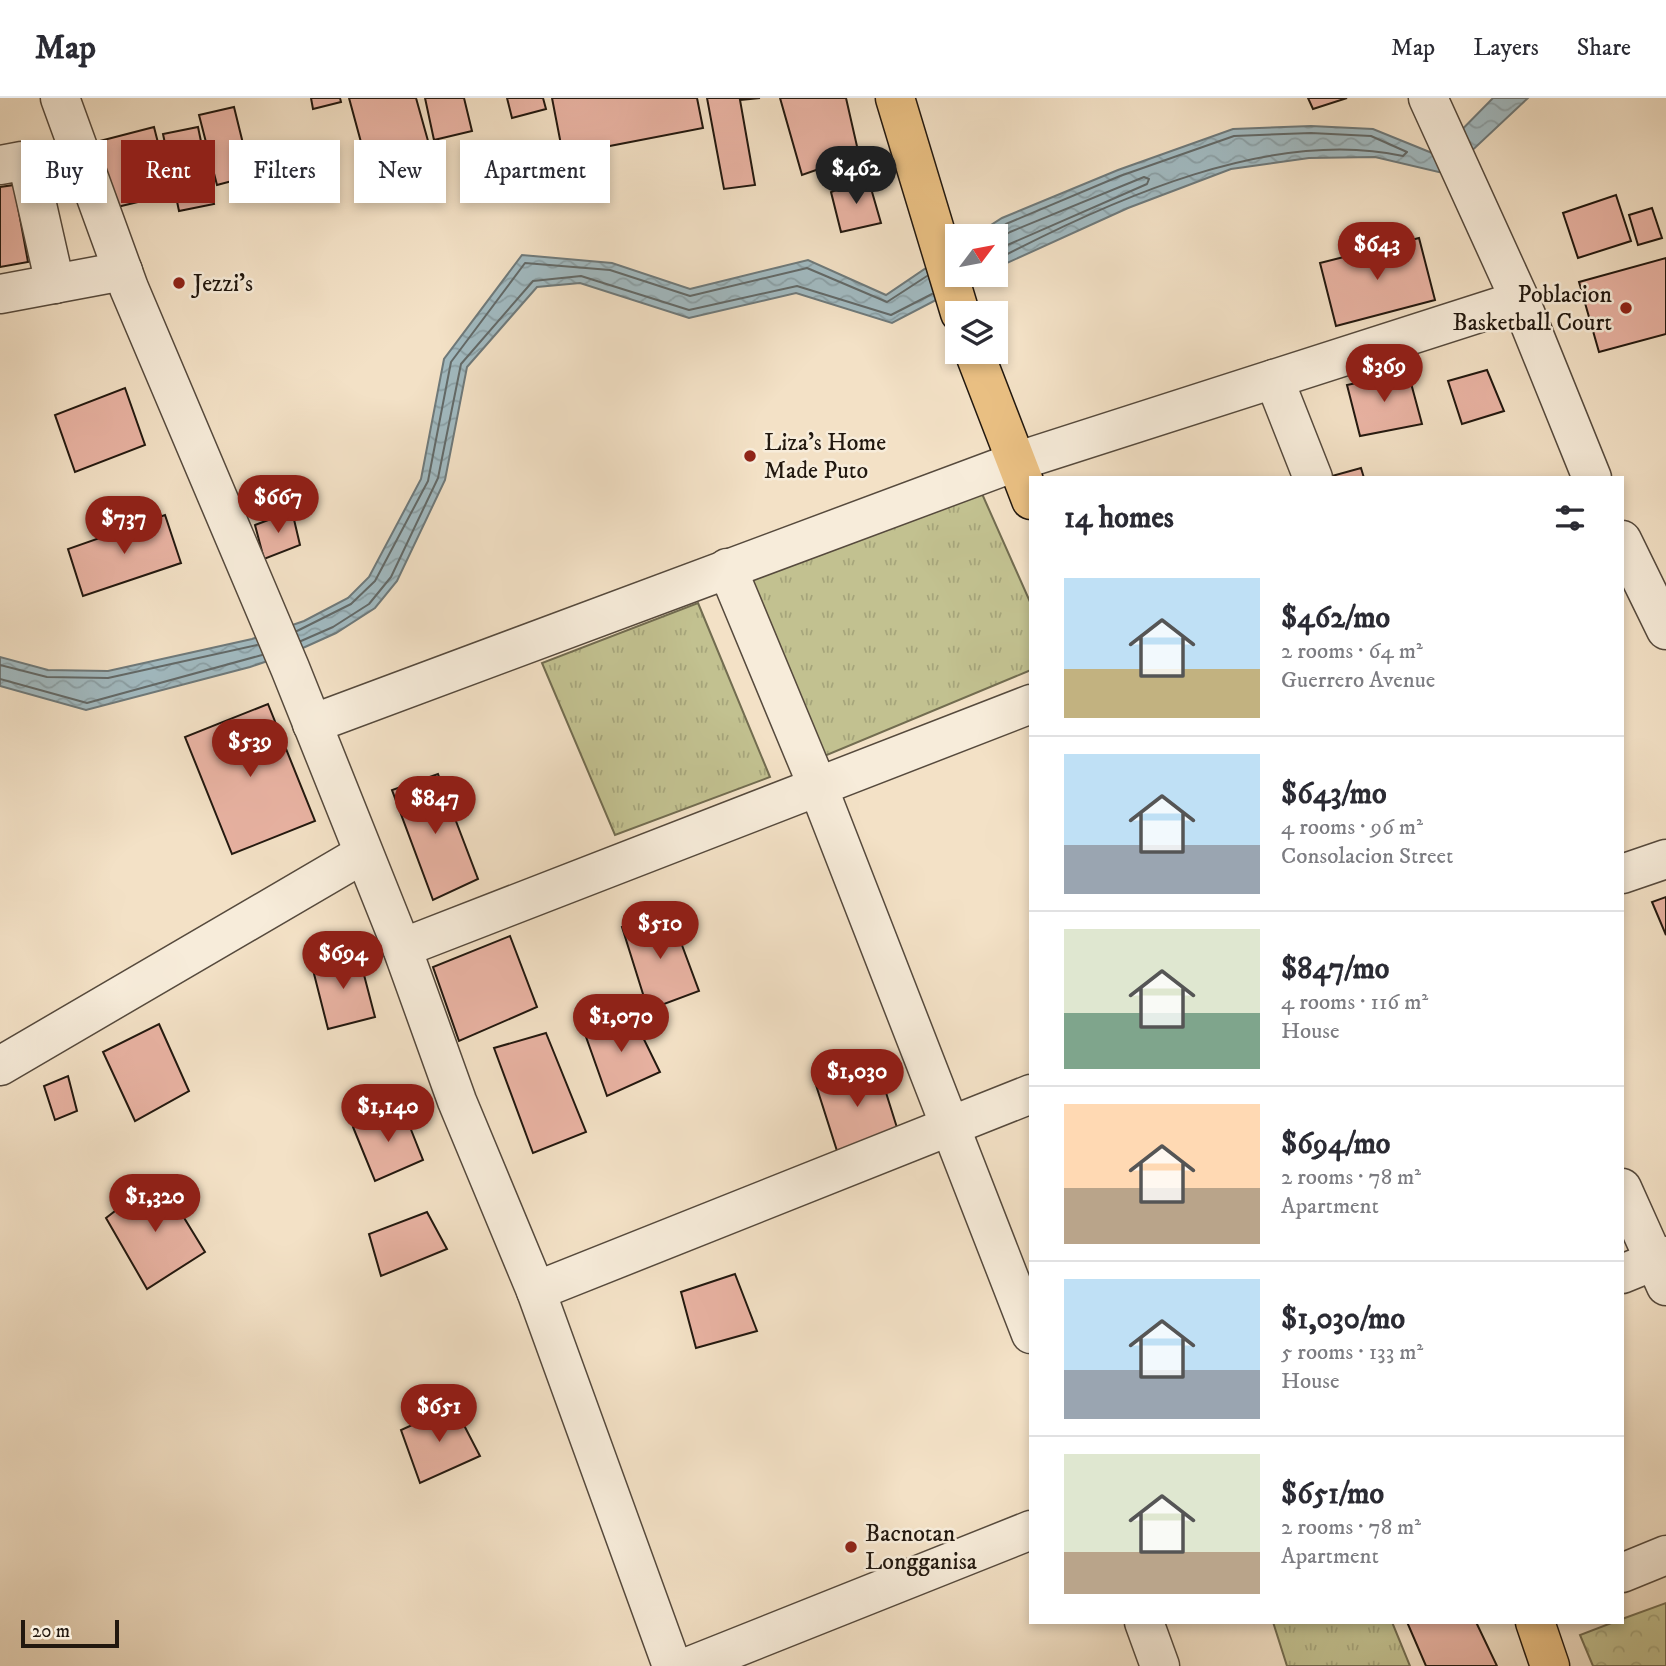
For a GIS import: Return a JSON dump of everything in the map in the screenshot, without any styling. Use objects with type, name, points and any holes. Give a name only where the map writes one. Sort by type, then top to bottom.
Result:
[{"type":"main road","points":[[895,98],[956,301]]},
{"type":"main road","points":[[978,364],[1029,495]]},
{"type":"main road","points":[[1536,1624],[1550,1666]]},
{"type":"street","points":[[60,98],[123,271],[290,668],[401,948],[457,1101],[536,1291],[672,1666]]},
{"type":"street","points":[[1435,114],[1520,300],[1591,476]]},
{"type":"street","points":[[0,165],[22,161],[28,165],[55,284]]},
{"type":"street","points":[[0,295],[123,271]]},
{"type":"street","points":[[312,724],[1015,462],[1520,300]]},
{"type":"street","points":[[1274,379],[1312,476]]},
{"type":"street","points":[[1624,544],[1666,631]]},
{"type":"street","points":[[727,568],[818,787],[1029,1330]]},
{"type":"street","points":[[401,948],[1029,705]]},
{"type":"street","points":[[0,1066],[363,854]]},
{"type":"street","points":[[1624,873],[1666,859]]},
{"type":"street","points":[[536,1291],[1029,1095]]},
{"type":"street","points":[[1624,1193],[1652,1269]]},
{"type":"street","points":[[690,1666],[1029,1531]]},
{"type":"street","points":[[1624,1572],[1666,1555]]},
{"type":"street","points":[[1145,1624],[1160,1666]]},
{"type":"green space","points":[[979,487],[1029,600],[1029,671],[822,757],[735,578]]},
{"type":"green space","points":[[698,603],[770,777],[615,835],[542,663]]},
{"type":"green space","points":[[1666,1603],[1666,1666],[1593,1666],[1580,1635],[1609,1624],[1624,1624],[1624,1618]]},
{"type":"green space","points":[[1274,1624],[1393,1624],[1410,1666],[1287,1666]]},
{"type":"water","points":[[1493,98],[1528,98],[1447,174],[1375,157],[1309,158],[1231,169],[1128,208],[1008,263],[1008,224],[993,224],[1118,170],[1233,129],[1311,126],[1373,129],[1437,155]]},
{"type":"water","points":[[522,255],[612,263],[690,289],[808,260],[886,295],[945,255],[945,287],[961,287],[892,323],[796,293],[689,318],[580,283],[537,287],[467,367],[445,480],[397,581],[375,608],[336,633],[294,652],[250,667],[86,710],[0,686],[0,657],[48,670],[108,671],[252,639],[304,621],[348,598],[369,577],[421,479],[444,359]]},
{"type":"building","points":[[311,98],[340,98],[341,102],[313,109]]},
{"type":"building","points":[[349,98],[416,98],[428,140],[360,140]]},
{"type":"building","points":[[425,98],[464,98],[472,131],[434,140]]},
{"type":"building","points":[[507,98],[543,98],[546,109],[512,118]]},
{"type":"building","points":[[552,98],[697,98],[703,128],[610,146],[610,140],[560,140]]},
{"type":"building","points":[[707,98],[760,98],[740,100],[755,185],[724,189]]},
{"type":"building","points":[[780,98],[846,98],[859,155],[802,175]]},
{"type":"building","points":[[1308,98],[1347,98],[1313,109]]},
{"type":"building","points":[[234,107],[242,140],[229,140],[229,182],[217,185],[215,140],[205,140],[199,115]]},
{"type":"building","points":[[154,127],[157,140],[121,140],[121,203],[134,203],[113,208],[107,185],[107,140],[104,140]]},
{"type":"building","points":[[198,127],[201,140],[164,140],[163,134]]},
{"type":"building","points":[[868,178],[881,223],[841,232],[831,192]]},
{"type":"building","points":[[14,185],[28,262],[0,267],[0,187]]},
{"type":"building","points":[[1616,195],[1631,241],[1578,258],[1563,213]]},
{"type":"building","points":[[177,203],[214,203],[214,204],[179,211]]},
{"type":"building","points":[[1652,208],[1662,238],[1638,245],[1629,215]]},
{"type":"building","points":[[1419,238],[1435,300],[1336,326],[1320,263]]},
{"type":"building","name":"Poblacion Basketball Court","points":[[1666,258],[1666,334],[1599,352],[1579,282]]},
{"type":"building","points":[[1487,370],[1504,411],[1462,424],[1448,381]]},
{"type":"building","points":[[1408,372],[1422,424],[1360,436],[1347,385]]},
{"type":"building","points":[[125,388],[145,445],[75,472],[55,415]]},
{"type":"building","points":[[1361,468],[1363,476],[1332,476]]},
{"type":"building","points":[[292,511],[300,545],[264,559],[255,525]]},
{"type":"building","points":[[165,515],[181,563],[83,596],[68,549]]},
{"type":"building","points":[[268,704],[315,821],[232,854],[185,737]]},
{"type":"building","points":[[438,774],[478,879],[433,900],[392,790]]},
{"type":"building","points":[[1666,897],[1666,935],[1652,902]]},
{"type":"building","points":[[670,913],[699,991],[648,1010],[622,927]]},
{"type":"building","points":[[510,936],[537,1007],[459,1041],[433,967]]},
{"type":"building","points":[[358,952],[375,1017],[328,1029],[312,966]]},
{"type":"building","points":[[630,1011],[660,1072],[607,1096],[585,1034]]},
{"type":"building","points":[[159,1024],[189,1091],[135,1121],[103,1052]]},
{"type":"building","points":[[546,1033],[586,1132],[533,1153],[494,1048]]},
{"type":"building","points":[[877,1064],[899,1134],[838,1154],[815,1082]]},
{"type":"building","points":[[68,1076],[77,1111],[55,1120],[44,1086]]},
{"type":"building","points":[[402,1107],[423,1160],[375,1181],[353,1127]]},
{"type":"building","points":[[159,1177],[205,1252],[147,1289],[106,1218]]},
{"type":"building","points":[[427,1212],[447,1249],[381,1276],[369,1234]]},
{"type":"building","points":[[735,1274],[757,1331],[696,1348],[681,1292]]},
{"type":"building","points":[[454,1406],[480,1456],[420,1483],[401,1430]]},
{"type":"building","points":[[1408,1624],[1477,1624],[1497,1666],[1426,1666]]},
{"type":"place","name":"Jezzi's","points":[[179,283]]},
{"type":"place","name":"Poblacion Basketball Court","points":[[1626,308]]},
{"type":"place","name":"Liza's Home Made Puto","points":[[750,456]]},
{"type":"place","name":"Bacnotan Longganisa","points":[[851,1547]]}]
